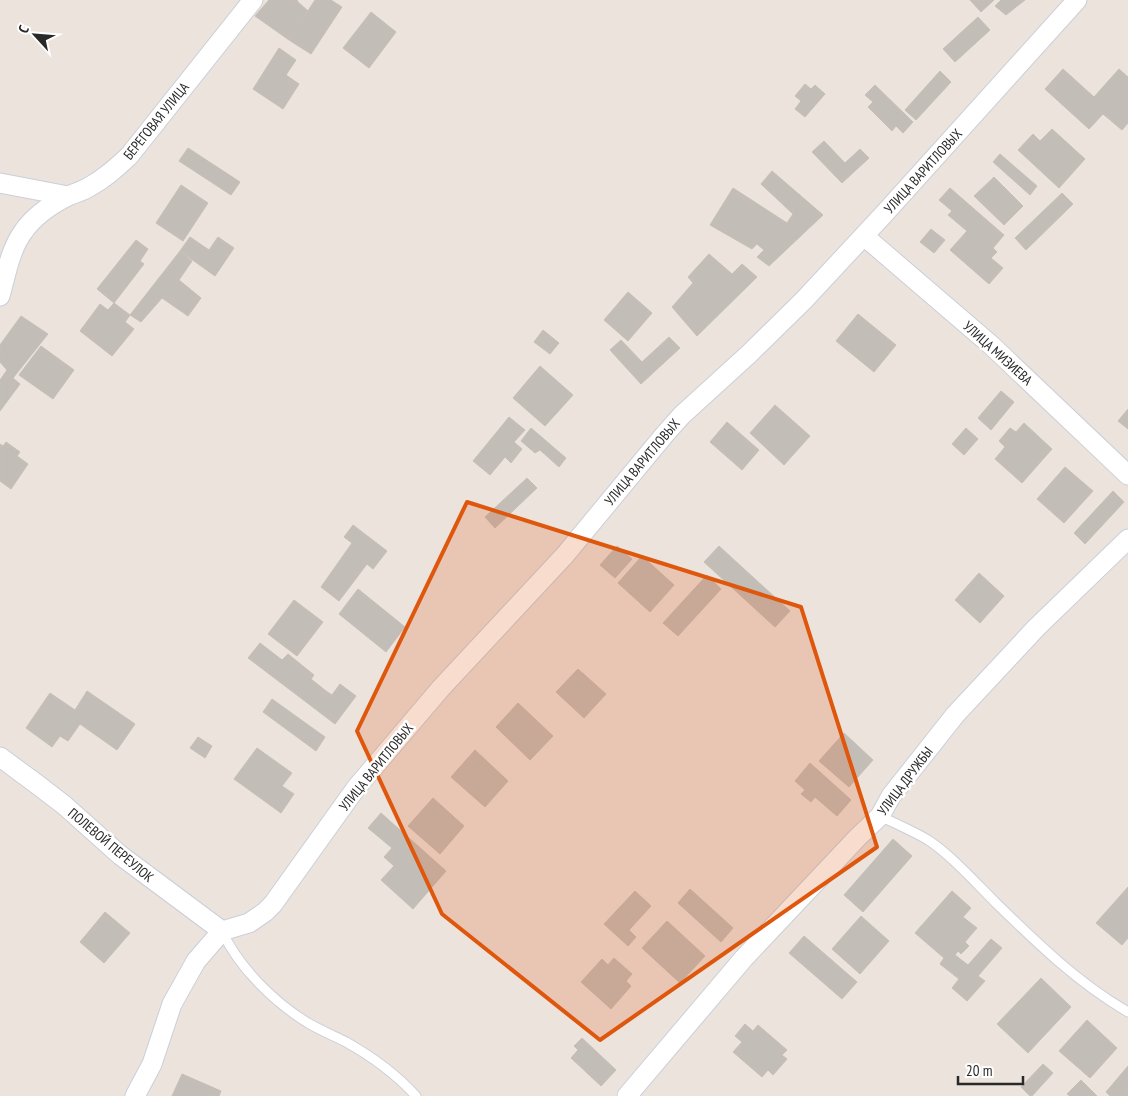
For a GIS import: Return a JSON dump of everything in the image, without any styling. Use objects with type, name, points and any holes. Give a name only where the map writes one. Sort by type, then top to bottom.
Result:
[{"type":"street","name":"БЕРЕГОВАЯ УЛИЦА","points":[[0,296],[15,248],[24,231],[50,206],[88,188],[110,174],[129,156],[253,0]]},
{"type":"street","name":"УЛИЦА ВАРИТЛОВЫХ","points":[[222,931],[249,923],[273,904],[356,788],[441,688],[565,555],[659,440],[682,415],[749,354],[804,300],[1077,0]]},
{"type":"street","points":[[0,183],[68,196]]},
{"type":"street","name":"УЛИЦА МИЗИЕВА","points":[[864,236],[991,345],[1128,475]]},
{"type":"street","name":"УЛИЦА ДРУЖБЫ","points":[[626,1096],[744,958],[880,816],[891,796],[955,716],[1036,628],[1128,538]]},
{"type":"street","name":"ПОЛЕВОЙ ПЕРЕУЛОК","points":[[0,758],[56,799],[120,855],[222,931]]},
{"type":"street","points":[[134,1096],[152,1064],[168,1012],[184,980],[196,961],[222,931]]},
{"type":"lane","points":[[880,816],[928,841],[961,868],[1063,967],[1109,1001],[1128,1012]]},
{"type":"lane","points":[[222,931],[228,943],[246,967],[270,993],[309,1024],[348,1044],[391,1072],[416,1096]]},
{"type":"highlighted area","points":[[467,502],[801,607],[877,847],[600,1040],[442,914],[357,731]]},
{"type":"building","points":[[269,0],[298,0],[308,11],[289,40],[255,16]]},
{"type":"building","points":[[315,0],[331,0],[342,7],[311,54],[289,40]]},
{"type":"building","points":[[970,0],[994,0],[981,12]]},
{"type":"building","points":[[1001,0],[1025,0],[1006,15],[995,6]]},
{"type":"building","points":[[371,12],[396,32],[369,68],[343,48]]},
{"type":"building","points":[[978,17],[990,30],[955,62],[943,49]]},
{"type":"building","points":[[279,48],[296,60],[286,75],[299,84],[283,109],[253,89]]},
{"type":"building","points":[[1063,69],[1094,97],[1119,69],[1128,77],[1128,123],[1122,130],[1103,114],[1089,129],[1045,89]]},
{"type":"building","points":[[940,71],[951,82],[916,120],[905,110]]},
{"type":"building","points":[[805,84],[811,89],[815,85],[825,94],[805,117],[795,109],[801,101],[795,96]]},
{"type":"building","points":[[875,85],[913,122],[903,133],[896,126],[892,131],[868,107],[873,102],[865,95]]},
{"type":"building","points":[[1052,129],[1085,159],[1059,188],[1018,150],[1033,134],[1040,141]]},
{"type":"building","points":[[824,141],[845,163],[860,149],[869,158],[842,183],[812,152]]},
{"type":"building","points":[[188,148],[240,182],[231,195],[179,161]]},
{"type":"building","points":[[1000,154],[1037,186],[1030,195],[993,162]]},
{"type":"building","points":[[772,171],[823,215],[769,266],[757,257],[764,250],[757,244],[752,249],[710,225],[733,188],[787,223],[793,214],[761,184]]},
{"type":"building","points":[[994,177],[1023,206],[1004,225],[974,196]]},
{"type":"building","points":[[181,185],[208,203],[183,241],[156,223]]},
{"type":"building","points":[[950,188],[1004,235],[993,248],[997,252],[991,258],[1003,268],[989,284],[950,250],[967,231],[948,215],[952,211],[939,200]]},
{"type":"building","points":[[1062,193],[1073,204],[1026,250],[1015,238]]},
{"type":"building","points":[[931,229],[945,240],[934,253],[920,242]]},
{"type":"building","points":[[190,237],[209,250],[218,237],[234,248],[215,276],[180,251]]},
{"type":"building","points":[[136,240],[148,249],[140,261],[144,264],[114,303],[97,289]]},
{"type":"building","points":[[180,251],[192,261],[179,280],[201,298],[188,316],[162,298],[141,322],[130,315]]},
{"type":"building","points":[[709,254],[732,274],[742,264],[757,277],[697,336],[672,307],[693,283],[688,277]]},
{"type":"building","points":[[628,292],[652,313],[628,341],[604,320]]},
{"type":"building","points":[[114,303],[130,315],[125,322],[134,329],[112,356],[80,331],[100,304],[108,310]]},
{"type":"building","points":[[858,314],[896,345],[874,372],[836,341]]},
{"type":"building","points":[[21,316],[48,334],[13,378],[20,384],[0,411],[0,380],[7,370],[0,362],[0,345]]},
{"type":"building","points":[[543,330],[559,343],[550,354],[534,342]]},
{"type":"building","points":[[669,337],[680,348],[641,384],[610,350],[621,340],[642,362]]},
{"type":"building","points":[[41,346],[74,370],[53,399],[19,375]]},
{"type":"building","points":[[540,366],[573,395],[545,426],[513,398]]},
{"type":"building","points":[[1001,391],[1014,402],[991,430],[978,418]]},
{"type":"building","points":[[775,405],[810,436],[784,465],[750,433]]},
{"type":"building","points":[[1128,409],[1128,429],[1118,421]]},
{"type":"building","points":[[509,417],[525,430],[514,442],[522,449],[511,463],[505,457],[490,475],[473,461]]},
{"type":"building","points":[[727,422],[759,450],[742,470],[710,442]]},
{"type":"building","points":[[1024,423],[1052,449],[1022,483],[995,459],[1005,447],[999,441],[1010,428],[1016,432]]},
{"type":"building","points":[[531,428],[566,458],[559,467],[540,450],[535,453],[521,441]]},
{"type":"building","points":[[966,428],[978,439],[964,455],[952,444]]},
{"type":"building","points":[[6,442],[20,452],[17,456],[28,464],[11,489],[0,481],[0,444],[3,446]]},
{"type":"building","points":[[1065,467],[1093,491],[1064,523],[1037,499]]},
{"type":"building","points":[[527,478],[537,488],[495,528],[485,517]]},
{"type":"building","points":[[1113,491],[1124,502],[1085,544],[1074,533]]},
{"type":"building","points":[[353,525],[387,551],[373,569],[367,564],[339,601],[321,587],[352,543],[344,537]]},
{"type":"building","points":[[617,546],[632,559],[615,578],[600,565]]},
{"type":"building","points":[[719,546],[790,611],[775,627],[704,562]]},
{"type":"building","points":[[642,556],[674,585],[650,612],[618,583]]},
{"type":"building","points":[[979,573],[1004,596],[980,623],[955,600]]},
{"type":"building","points":[[707,575],[721,589],[678,636],[663,623]]},
{"type":"building","points":[[358,589],[405,627],[386,652],[339,614]]},
{"type":"building","points":[[294,600],[323,622],[297,656],[268,634]]},
{"type":"building","points":[[260,643],[282,660],[288,654],[314,675],[311,679],[326,691],[314,708],[248,658]]},
{"type":"building","points":[[578,669],[606,694],[584,718],[556,692]]},
{"type":"building","points":[[340,684],[356,696],[335,724],[314,708],[326,691],[332,695]]},
{"type":"building","points":[[87,691],[135,724],[117,750],[80,724],[68,741],[60,736],[52,747],[26,728],[50,693],[75,710]]},
{"type":"building","points":[[272,699],[325,737],[316,751],[263,712]]},
{"type":"building","points":[[518,703],[553,736],[530,760],[496,727]]},
{"type":"building","points":[[844,733],[873,760],[849,787],[819,761]]},
{"type":"building","points":[[198,737],[212,746],[205,758],[190,748]]},
{"type":"building","points":[[257,748],[292,773],[282,786],[294,794],[281,813],[234,779]]},
{"type":"building","points":[[475,750],[508,781],[485,807],[451,777]]},
{"type":"building","points":[[810,763],[851,800],[837,816],[815,797],[811,802],[801,794],[805,790],[795,781]]},
{"type":"building","points":[[433,798],[464,826],[440,854],[408,826]]},
{"type":"building","points":[[381,813],[446,871],[413,909],[381,880],[394,866],[384,857],[392,848],[368,828]]},
{"type":"building","points":[[893,839],[912,856],[863,912],[844,895]]},
{"type":"building","points":[[1128,887],[1128,938],[1122,945],[1096,923]]},
{"type":"building","points":[[690,889],[733,928],[721,942],[678,903]]},
{"type":"building","points":[[635,891],[651,906],[629,930],[636,937],[628,946],[604,924]]},
{"type":"building","points":[[952,891],[971,908],[963,917],[977,928],[965,942],[969,946],[961,954],[958,951],[955,955],[968,965],[991,939],[1002,948],[978,976],[985,981],[967,1001],[952,988],[959,979],[940,964],[944,958],[915,933]]},
{"type":"building","points":[[105,912],[130,933],[104,963],[80,942]]},
{"type":"building","points":[[861,916],[889,941],[860,974],[832,949]]},
{"type":"building","points":[[667,921],[705,956],[680,983],[642,948]]},
{"type":"building","points":[[804,936],[857,982],[842,999],[789,953]]},
{"type":"building","points":[[614,958],[632,974],[626,981],[631,986],[611,1009],[581,982],[602,959],[608,965]]},
{"type":"building","points":[[1041,978],[1071,1007],[1028,1053],[997,1024]]},
{"type":"building","points":[[1087,1020],[1117,1048],[1090,1078],[1059,1051]]},
{"type":"building","points":[[745,1024],[753,1031],[758,1025],[787,1050],[782,1055],[787,1059],[773,1075],[768,1070],[762,1077],[733,1052],[742,1042],[735,1036]]},
{"type":"building","points":[[582,1038],[616,1070],[601,1086],[571,1058],[578,1050],[574,1046]]},
{"type":"building","points":[[1043,1064],[1053,1073],[1030,1096],[1021,1087]]},
{"type":"building","points":[[1128,1066],[1128,1096],[1110,1096],[1106,1092]]},
{"type":"building","points":[[182,1074],[221,1091],[219,1096],[172,1096]]},
{"type":"building","points":[[1081,1080],[1097,1096],[1070,1096],[1067,1094]]}]
